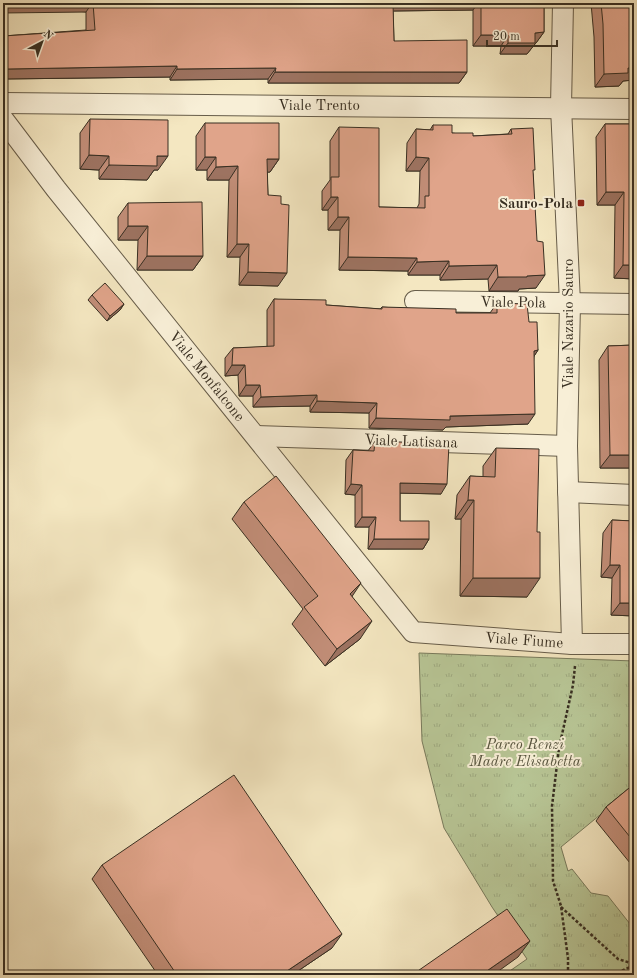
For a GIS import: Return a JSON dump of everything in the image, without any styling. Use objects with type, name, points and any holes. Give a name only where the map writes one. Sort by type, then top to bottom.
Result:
[{"type":"street","name":"Viale Nazario Sauro","points":[[563,3],[561,107],[570,303],[566,446],[572,644]]},
{"type":"street","name":"Viale Trento","points":[[3,103],[634,108]]},
{"type":"street","name":"Viale Monfalcone","points":[[3,119],[56,190],[413,632]]},
{"type":"street","name":"Viale Pola","points":[[415,301],[634,304]]},
{"type":"street","name":"Viale Latisana","points":[[256,436],[566,446]]},
{"type":"street","points":[[568,492],[634,495]]},
{"type":"street","name":"Viale Fiume","points":[[413,632],[572,644],[634,644]]},
{"type":"path","points":[[568,975],[568,958],[561,906],[553,881],[552,806],[559,748],[574,678],[576,659],[572,644]]},
{"type":"path","points":[[561,906],[618,960],[634,964]]},
{"type":"path","points":[[613,975],[634,964]]},
{"type":"green space","name":"Parco Renzi Madre Elisabetta","points":[[419,653],[634,661],[634,787],[561,847],[568,871],[572,869],[591,893],[608,896],[634,929],[634,975],[504,975],[527,959],[492,907],[444,828],[422,741]]},
{"type":"building","points":[[93,3],[393,3],[394,41],[467,40],[467,72],[275,72],[276,68],[177,69],[177,66],[7,69],[3,64],[3,36],[95,30]]},
{"type":"building","points":[[481,3],[544,3],[544,32],[535,33],[535,43],[508,43],[508,35],[481,35]]},
{"type":"building","points":[[601,3],[634,3],[634,68],[628,68],[628,73],[604,74]]},
{"type":"building","points":[[90,119],[168,120],[168,156],[157,156],[157,166],[109,165],[109,156],[89,155]]},
{"type":"building","points":[[205,123],[279,123],[279,159],[267,159],[268,195],[281,196],[281,204],[289,205],[287,273],[248,272],[249,244],[237,244],[238,166],[216,167],[216,157],[205,157]]},
{"type":"building","points":[[605,124],[634,124],[634,265],[623,265],[624,192],[606,192]]},
{"type":"building","points":[[433,125],[452,125],[452,133],[473,133],[473,136],[512,134],[511,129],[533,128],[535,170],[533,170],[537,241],[543,242],[545,275],[527,277],[498,277],[497,265],[449,266],[449,261],[417,262],[417,258],[348,257],[349,217],[338,217],[338,197],[331,197],[331,177],[339,177],[339,127],[379,128],[379,207],[425,208],[425,196],[429,196],[429,158],[416,157],[416,129],[433,130]]},
{"type":"building","points":[[3,196],[8,202],[3,206]]},
{"type":"building","points":[[202,202],[203,256],[147,256],[148,226],[128,226],[128,203]]},
{"type":"building","points":[[105,283],[124,304],[110,316],[92,295]]},
{"type":"building","points":[[274,299],[326,300],[326,305],[382,309],[382,307],[456,309],[456,313],[497,313],[497,303],[527,304],[529,322],[537,322],[538,350],[534,351],[535,414],[450,416],[450,420],[376,418],[377,403],[317,401],[317,395],[261,397],[260,385],[246,385],[245,365],[232,365],[233,348],[274,346]]},
{"type":"building","points":[[634,345],[634,455],[610,455],[608,346]]},
{"type":"building","points":[[375,441],[449,444],[447,484],[400,483],[400,521],[429,521],[429,539],[374,539],[376,517],[362,517],[362,485],[351,484],[353,450],[374,451]]},
{"type":"building","points":[[496,448],[539,449],[537,532],[540,532],[540,578],[473,578],[474,500],[468,500],[470,476],[495,477]]},
{"type":"building","points":[[276,476],[361,583],[350,594],[372,621],[337,649],[304,607],[318,596],[244,502]]},
{"type":"building","points":[[612,520],[634,521],[634,603],[620,603],[620,565],[610,565]]},
{"type":"building","points":[[234,775],[342,934],[281,975],[177,975],[102,865]]},
{"type":"building","points":[[634,784],[634,842],[606,807]]},
{"type":"building","points":[[507,909],[530,941],[481,975],[412,975]]},
{"type":"place","name":"Sauro-Pola","points":[[581,203]]}]
